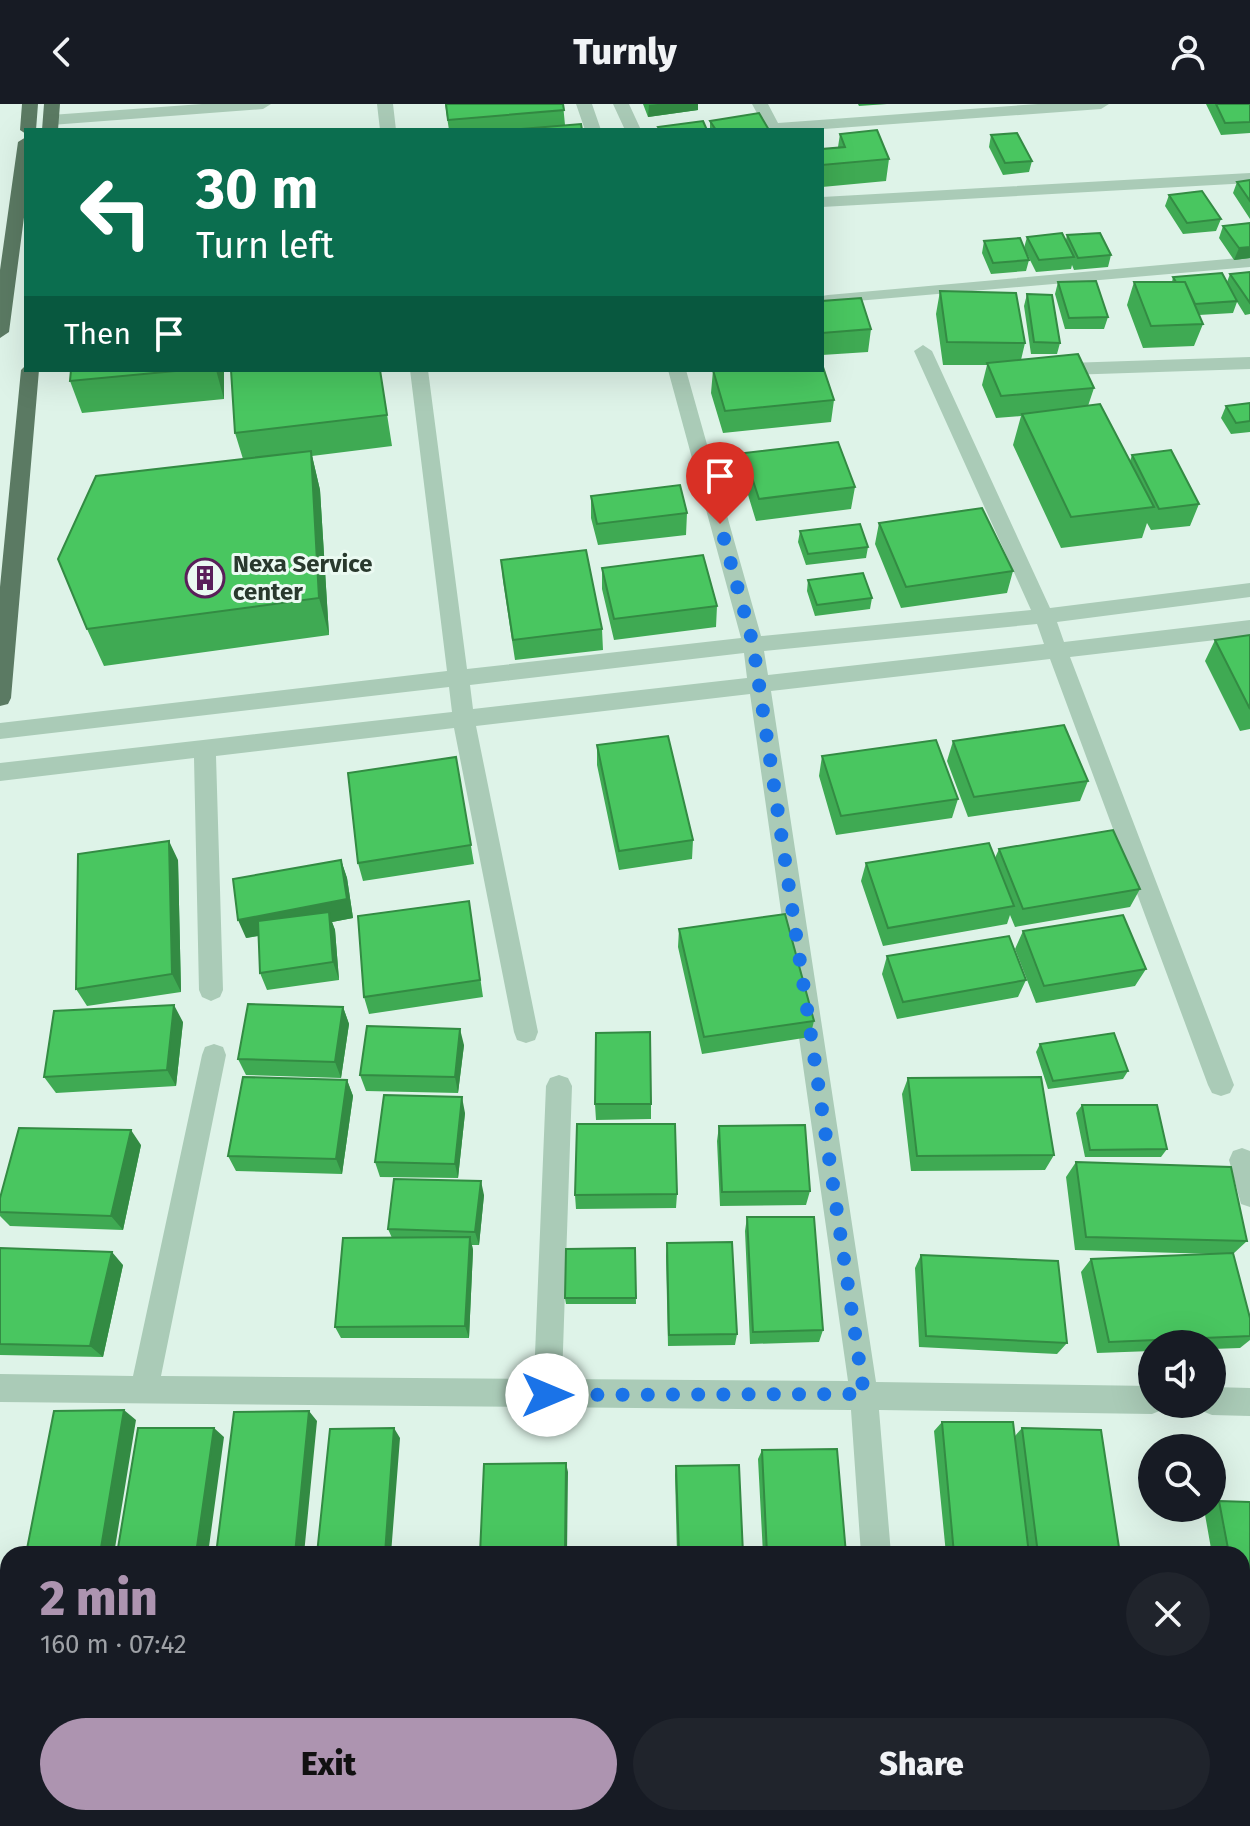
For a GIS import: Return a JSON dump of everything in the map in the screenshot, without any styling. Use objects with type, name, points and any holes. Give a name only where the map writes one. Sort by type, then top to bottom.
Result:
[{"type":"main road","points":[[28,128],[30,104]]},
{"type":"main road","points":[[0,332],[24,157]]},
{"type":"main road","points":[[0,698],[30,372]]},
{"type":"street","points":[[51,118],[263,104]]},
{"type":"street","points":[[385,104],[388,128]]},
{"type":"street","points":[[584,104],[592,128]]},
{"type":"street","points":[[621,104],[632,128]]},
{"type":"street","points":[[760,104],[773,128]]},
{"type":"street","points":[[787,128],[1101,104]]},
{"type":"street","points":[[824,202],[1250,178]]},
{"type":"street","points":[[828,300],[1250,262]]},
{"type":"street","points":[[923,351],[1044,616],[1221,1085]]},
{"type":"street","points":[[1067,369],[1250,363]]},
{"type":"street","points":[[419,372],[463,717],[526,1032]]},
{"type":"street","points":[[678,372],[753,644],[864,1394],[875,1546]]},
{"type":"street","points":[[0,731],[753,644],[1044,616],[1250,590]]},
{"type":"street","points":[[0,772],[205,751],[463,717],[1250,628]]},
{"type":"street","points":[[205,751],[211,990]]},
{"type":"street","points":[[144,1391],[214,1055]]},
{"type":"street","points":[[547,1395],[559,1086]]},
{"type":"street","points":[[1242,1160],[1250,1195]]},
{"type":"street","points":[[0,1388],[547,1395],[864,1394],[1138,1400]]},
{"type":"street","points":[[1226,1401],[1250,1402]]},
{"type":"building","points":[[446,104],[563,104],[564,110],[448,120]]},
{"type":"building","points":[[1216,104],[1250,104],[1250,122],[1225,123]]},
{"type":"building","points":[[759,113],[768,128],[715,128],[710,121]]},
{"type":"building","points":[[703,121],[706,128],[659,128]]},
{"type":"building","points":[[581,124],[582,128],[533,128]]},
{"type":"building","points":[[877,130],[889,159],[824,165],[824,149],[845,147],[840,134]]},
{"type":"building","points":[[1017,133],[1032,161],[1005,163],[991,135]]},
{"type":"building","points":[[1250,180],[1250,201],[1237,182]]},
{"type":"building","points":[[1202,191],[1221,219],[1187,223],[1169,195]]},
{"type":"building","points":[[1250,223],[1250,247],[1239,248],[1223,226]]},
{"type":"building","points":[[1062,233],[1074,257],[1039,260],[1027,237]]},
{"type":"building","points":[[1100,233],[1111,255],[1078,258],[1067,235]]},
{"type":"building","points":[[1020,238],[1029,260],[993,263],[984,241]]},
{"type":"building","points":[[1250,272],[1250,303],[1230,274]]},
{"type":"building","points":[[1222,273],[1237,301],[1195,304],[1185,282],[1176,282],[1173,277]]},
{"type":"building","points":[[1096,281],[1108,317],[1069,318],[1058,282]]},
{"type":"building","points":[[1134,282],[1185,282],[1203,324],[1151,326]]},
{"type":"building","points":[[940,291],[1016,293],[1025,343],[947,342]]},
{"type":"building","points":[[1027,294],[1052,295],[1060,343],[1034,342]]},
{"type":"building","points":[[861,298],[871,329],[824,333],[824,301]]},
{"type":"building","points":[[1078,354],[1094,388],[1001,396],[987,363]]},
{"type":"building","points":[[824,370],[834,400],[725,411],[714,372]]},
{"type":"building","points":[[71,372],[165,372],[70,381]]},
{"type":"building","points":[[231,372],[380,372],[387,415],[235,433]]},
{"type":"building","points":[[1250,403],[1250,421],[1236,423],[1226,406]]},
{"type":"building","points":[[1100,404],[1154,507],[1071,517],[1022,414]]},
{"type":"building","points":[[838,442],[855,487],[759,499],[744,453]]},
{"type":"building","points":[[1171,450],[1199,504],[1159,509],[1132,455]]},
{"type":"building","name":"Nexa Service center","points":[[311,451],[319,598],[87,629],[58,559],[96,476]]},
{"type":"building","points":[[680,485],[687,513],[597,524],[591,496]]},
{"type":"building","points":[[982,508],[1013,571],[906,587],[879,523]]},
{"type":"building","points":[[860,524],[868,547],[808,554],[800,531]]},
{"type":"building","points":[[586,550],[602,629],[513,640],[501,560]]},
{"type":"building","points":[[703,555],[717,606],[614,619],[602,568]]},
{"type":"building","points":[[863,573],[872,598],[817,605],[808,580]]},
{"type":"building","points":[[1250,635],[1250,709],[1215,640]]},
{"type":"building","points":[[1064,725],[1088,781],[974,797],[953,741]]},
{"type":"building","points":[[668,736],[693,840],[619,851],[597,745]]},
{"type":"building","points":[[936,740],[958,799],[841,816],[822,756]]},
{"type":"building","points":[[456,757],[471,845],[358,863],[348,773]]},
{"type":"building","points":[[1113,830],[1140,889],[1023,909],[999,849]]},
{"type":"building","points":[[169,841],[172,974],[76,989],[78,854]]},
{"type":"building","points":[[989,843],[1014,906],[888,928],[866,863]]},
{"type":"building","points":[[341,860],[347,899],[238,920],[233,879]]},
{"type":"building","points":[[469,901],[480,980],[364,997],[358,916]]},
{"type":"building","points":[[329,912],[333,962],[260,973],[258,921]]},
{"type":"building","points":[[785,914],[814,1021],[704,1037],[679,929]]},
{"type":"building","points":[[1123,915],[1146,969],[1044,986],[1023,931]]},
{"type":"building","points":[[1009,936],[1026,980],[903,1002],[887,956]]},
{"type":"building","points":[[248,1004],[343,1007],[335,1062],[238,1059]]},
{"type":"building","points":[[174,1005],[167,1070],[44,1077],[54,1011]]},
{"type":"building","points":[[367,1026],[460,1029],[455,1077],[360,1075]]},
{"type":"building","points":[[650,1032],[651,1104],[595,1104],[596,1033]]},
{"type":"building","points":[[1114,1033],[1128,1071],[1053,1081],[1040,1044]]},
{"type":"building","points":[[243,1077],[347,1080],[336,1159],[228,1156]]},
{"type":"building","points":[[1041,1077],[1054,1155],[917,1156],[908,1078]]},
{"type":"building","points":[[384,1095],[462,1097],[455,1164],[375,1162]]},
{"type":"building","points":[[1082,1105],[1157,1105],[1167,1149],[1090,1150]]},
{"type":"building","points":[[577,1124],[675,1124],[677,1194],[575,1195]]},
{"type":"building","points":[[805,1125],[810,1191],[722,1192],[719,1126]]},
{"type":"building","points":[[19,1128],[131,1130],[111,1216],[0,1212],[0,1198]]},
{"type":"building","points":[[1076,1162],[1231,1167],[1247,1241],[1086,1237]]},
{"type":"building","points":[[394,1179],[481,1181],[475,1232],[388,1229]]},
{"type":"building","points":[[747,1217],[814,1217],[823,1330],[753,1332]]},
{"type":"building","points":[[470,1237],[465,1326],[335,1327],[343,1238]]},
{"type":"building","points":[[732,1242],[737,1334],[669,1335],[667,1243]]},
{"type":"building","points":[[0,1248],[112,1252],[90,1346],[0,1344]]},
{"type":"building","points":[[635,1248],[636,1298],[565,1298],[566,1249]]},
{"type":"building","points":[[1233,1253],[1250,1318],[1250,1336],[1226,1337],[1226,1330],[1138,1330],[1138,1341],[1109,1342],[1091,1259]]},
{"type":"building","points":[[921,1255],[1058,1261],[1067,1343],[926,1336]]},
{"type":"building","points":[[124,1410],[101,1546],[28,1546],[54,1411]]},
{"type":"building","points":[[309,1411],[296,1546],[217,1546],[234,1412]]},
{"type":"building","points":[[942,1422],[1013,1422],[1028,1546],[953,1546]]},
{"type":"building","points":[[138,1428],[214,1428],[197,1546],[118,1546]]},
{"type":"building","points":[[394,1428],[386,1546],[318,1546],[330,1429]]},
{"type":"building","points":[[1022,1428],[1101,1430],[1119,1546],[1037,1546]]},
{"type":"building","points":[[837,1449],[845,1546],[767,1546],[762,1450]]},
{"type":"building","points":[[566,1463],[565,1546],[480,1546],[484,1464]]},
{"type":"building","points":[[739,1465],[743,1546],[679,1546],[676,1466]]},
{"type":"building","points":[[1226,1501],[1250,1502],[1250,1546],[1227,1546],[1223,1522],[1226,1522]]},
{"type":"place","name":"Nexa Service center","points":[[205,578]]},
{"type":"route","points":[[547,1395],[864,1394],[753,644],[720,524]]}]
